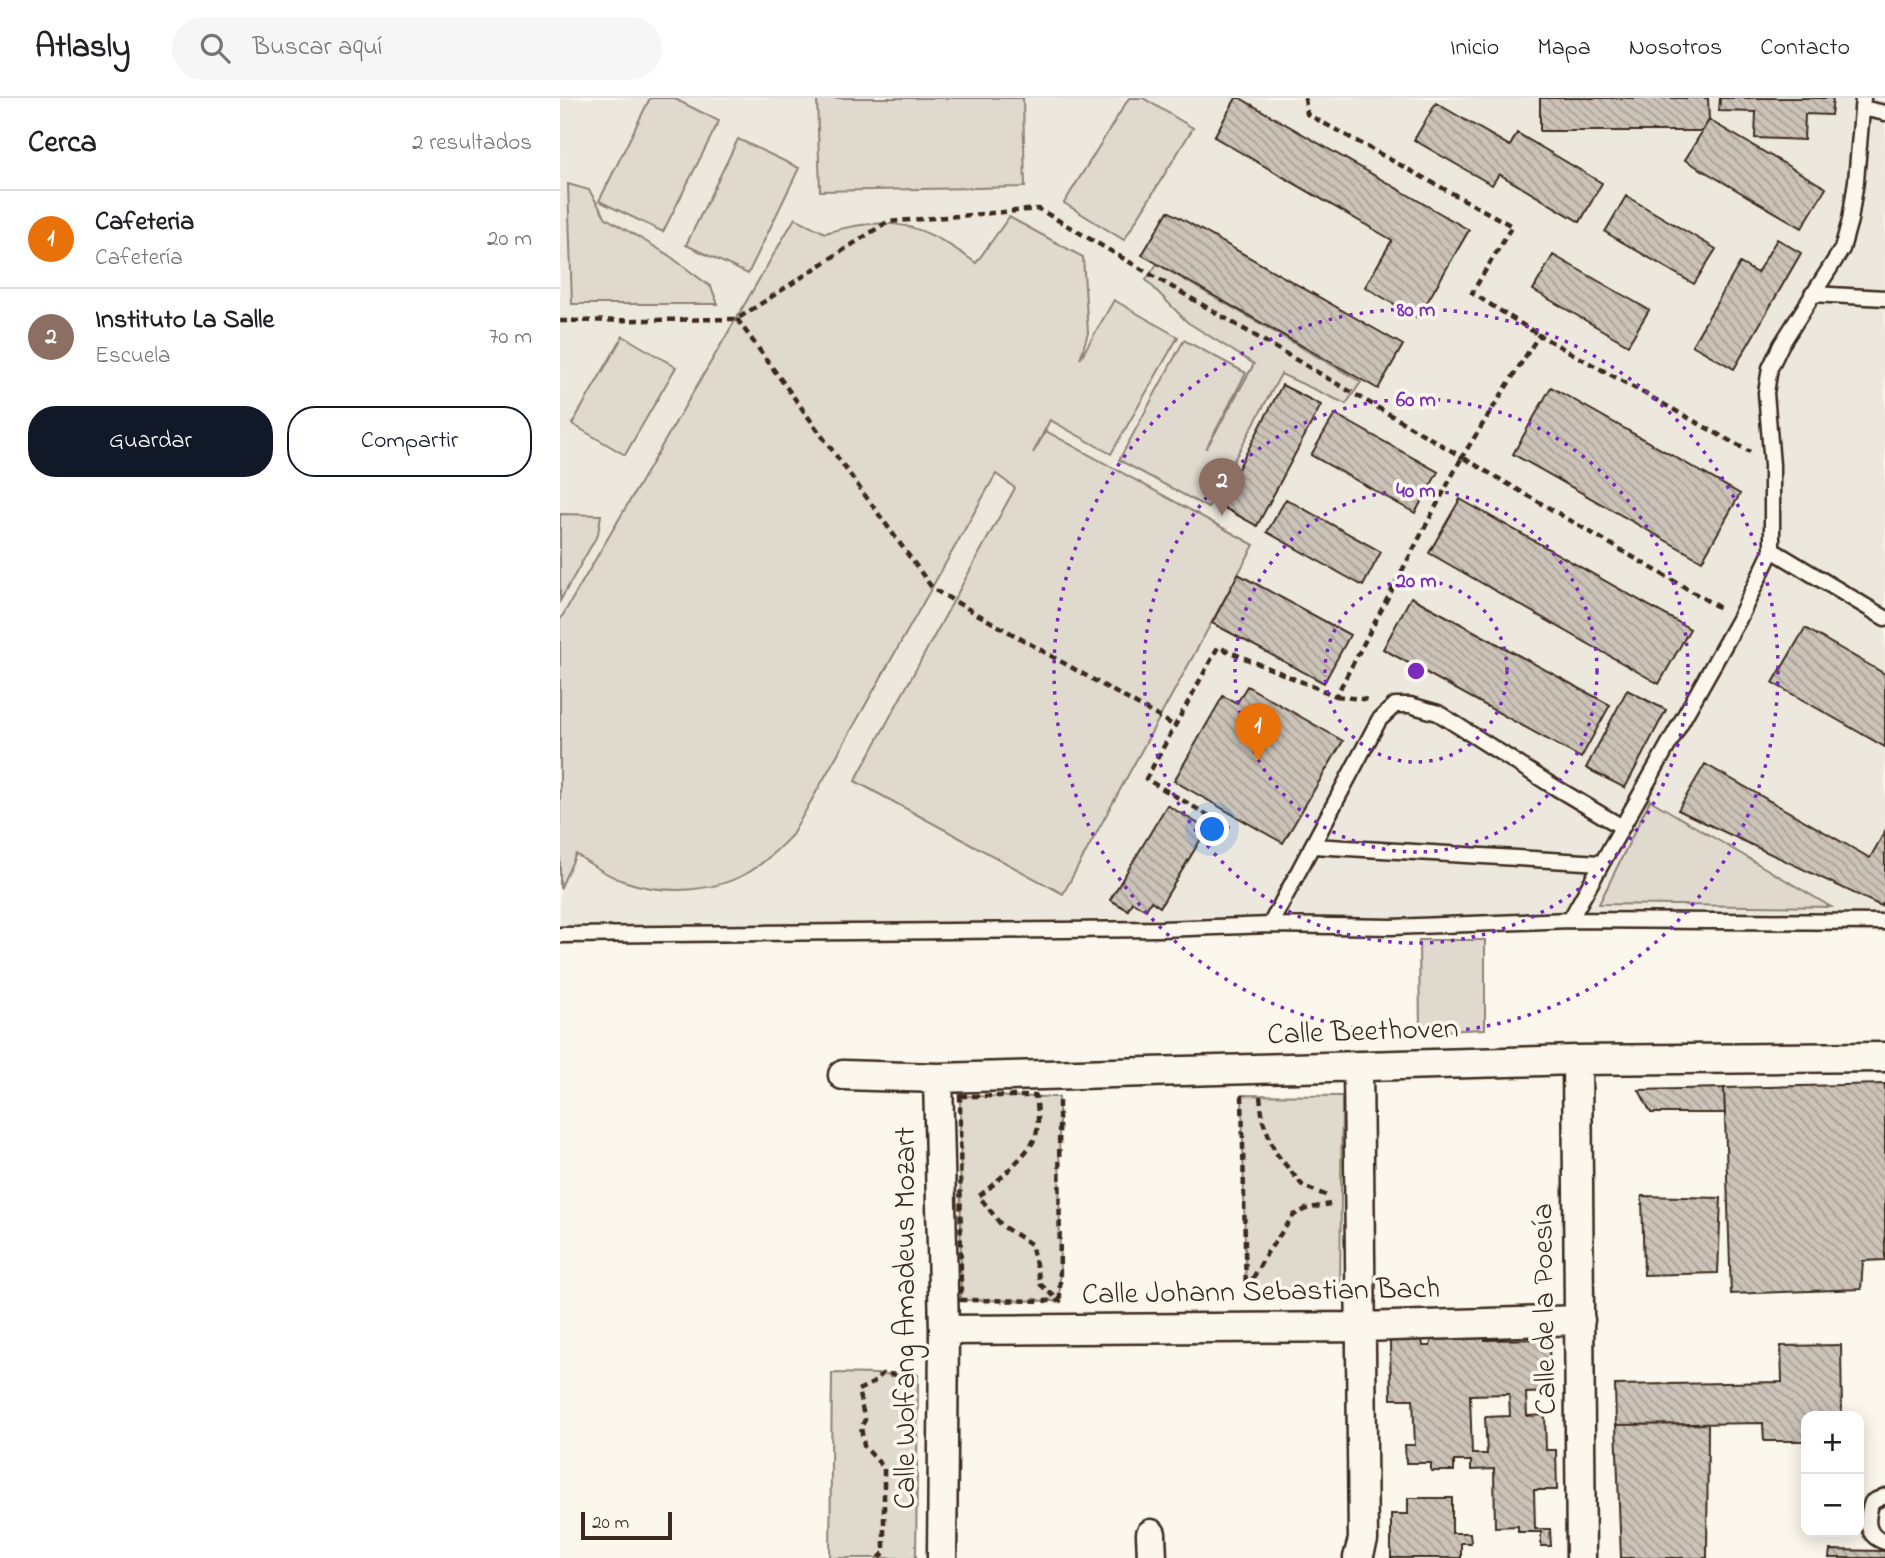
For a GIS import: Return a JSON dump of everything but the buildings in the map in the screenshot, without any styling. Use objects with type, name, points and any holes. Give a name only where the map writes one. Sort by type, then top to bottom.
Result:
[{"type":"street","name":"Calle Beethoven","points":[[843,1075],[938,1078],[1577,1060],[1885,1057]]},
{"type":"street","name":"Calle de la Poesía","points":[[1577,1060],[1581,1558]]},
{"type":"street","points":[[1358,1067],[1363,1540],[1358,1558]]},
{"type":"street","name":"Calle Wolfang Amadeus Mozart","points":[[938,1078],[944,1330],[942,1558]]},
{"type":"street","name":"Calle Johann Sebastian Bach","points":[[944,1330],[1362,1328],[1580,1320]]},
{"type":"lane","points":[[1570,920],[1739,620],[1772,550],[1772,465],[1766,393],[1770,368],[1781,345],[1842,249],[1856,181],[1863,103],[1885,113]]},
{"type":"lane","points":[[1812,294],[1885,298]]},
{"type":"lane","points":[[1772,550],[1885,618]]},
{"type":"lane","points":[[1270,925],[1379,720],[1388,709],[1404,704],[1438,713],[1622,827]]},
{"type":"lane","points":[[1313,846],[1601,863]]},
{"type":"lane","points":[[560,935],[1162,929],[1270,925],[1392,927],[1570,920],[1885,922]]},
{"type":"lane","points":[[1885,1496],[1872,1502],[1867,1515],[1869,1531],[1875,1539],[1885,1542]]},
{"type":"path","points":[[1305,98],[1307,114],[1512,226],[1472,293],[1539,335],[1772,465]]},
{"type":"path","points":[[560,321],[737,319],[887,222],[1039,209],[1739,620]]},
{"type":"path","points":[[737,319],[933,589],[1175,726]]},
{"type":"path","points":[[1230,828],[1146,779],[1217,647],[1336,696],[1462,457],[1539,335]]},
{"type":"path","points":[[1260,1095],[1263,1121],[1275,1152],[1303,1186],[1341,1201],[1306,1209],[1294,1215],[1267,1253],[1246,1297],[1242,1096],[1260,1095]]},
{"type":"path","points":[[1048,1097],[960,1096],[961,1300],[1060,1301]]},
{"type":"path","points":[[1035,1096],[1039,1112],[1034,1141],[996,1183],[979,1196],[1002,1226],[1031,1244],[1041,1285],[1060,1301]]},
{"type":"path","points":[[1059,1097],[1060,1301]]},
{"type":"path","points":[[1246,1297],[1260,1297]]},
{"type":"path","points":[[879,1558],[884,1553],[884,1468],[864,1446],[860,1427],[865,1420],[858,1390],[873,1383],[882,1374],[918,1375]]},
{"type":"shaded area","points":[[560,98],[1873,98],[1885,102],[1885,933],[1599,930],[560,945]]},
{"type":"shaded area","points":[[650,98],[673,98],[719,121],[663,232],[599,201]]},
{"type":"shaded area","points":[[817,98],[1023,98],[1025,187],[820,191]]},
{"type":"shaded area","points":[[1129,98],[1143,98],[1193,128],[1124,240],[1064,203]]},
{"type":"shaded area","points":[[738,139],[799,168],[748,274],[686,245]]},
{"type":"shaded area","points":[[568,184],[589,190],[606,218],[667,254],[711,287],[718,304],[572,304]]},
{"type":"shaded area","points":[[1009,217],[1083,257],[1088,333],[1080,359],[1114,300],[1178,337],[1111,454],[1050,420],[1033,453],[1046,431],[1254,545],[1063,894],[855,781],[1015,488],[996,474],[792,835],[768,859],[751,871],[721,884],[672,890],[623,881],[576,854],[560,889],[560,620],[795,218],[825,233],[869,224],[905,226],[939,239],[976,263]]},
{"type":"shaded area","points":[[1157,264],[1361,382],[1346,404],[1281,374],[1208,508],[1119,460],[1184,340],[1246,373],[1206,449],[1254,364],[1187,322],[1146,280]]},
{"type":"shaded area","points":[[623,336],[676,367],[625,455],[572,424]]},
{"type":"shaded area","points":[[560,514],[601,515],[598,534],[560,601]]},
{"type":"shaded area","points":[[1650,800],[1831,907],[1599,904]]},
{"type":"shaded area","points":[[1419,940],[1485,940],[1485,1029],[1420,1032]]},
{"type":"shaded area","points":[[1242,1095],[1342,1096],[1340,1297],[1246,1297]]},
{"type":"shaded area","points":[[960,1096],[1059,1097],[1060,1301],[961,1300]]},
{"type":"shaded area","points":[[832,1373],[918,1375],[916,1558],[830,1558]]},
{"type":"place","name":"Instituto La Salle","points":[[1222,516]]},
{"type":"place","name":"Cafeteria","points":[[1258,761]]}]
